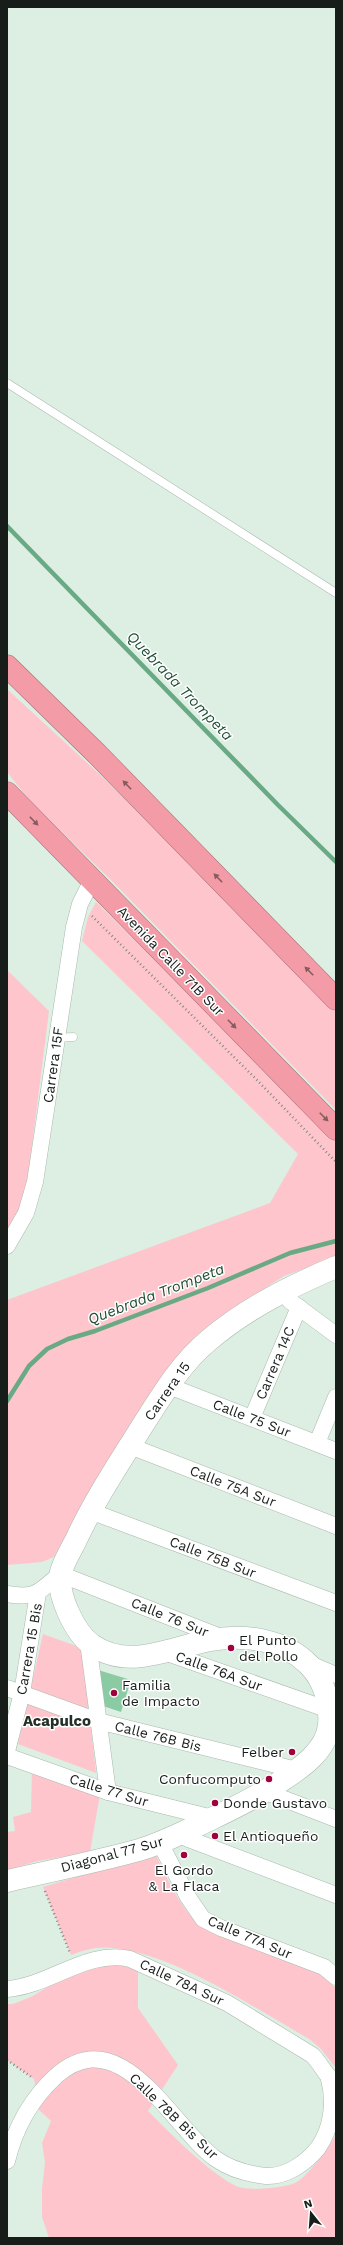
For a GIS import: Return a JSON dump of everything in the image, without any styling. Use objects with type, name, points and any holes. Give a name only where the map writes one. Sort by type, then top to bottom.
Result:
[{"type":"highway","points":[[7,666],[97,754],[336,999]]},
{"type":"highway","points":[[7,670],[28,686]]},
{"type":"highway","name":"Avenida Calle 71B Sur","points":[[7,793],[336,1129]]},
{"type":"street","name":"Carrera 15F","points":[[7,1246],[26,1213],[34,1182],[65,1037],[67,965],[80,904],[92,880]]},
{"type":"street","name":"Carrera 15","points":[[60,1574],[90,1511],[169,1386],[191,1356],[208,1341],[245,1314],[279,1293],[336,1267]]},
{"type":"street","points":[[279,1293],[336,1335]]},
{"type":"street","name":"Carrera 14C","points":[[252,1418],[299,1307]]},
{"type":"street","name":"Calle 75 Sur","points":[[169,1386],[336,1451]]},
{"type":"street","points":[[317,1443],[336,1397]]},
{"type":"street","name":"Calle 75A Sur","points":[[130,1446],[336,1526]]},
{"type":"street","name":"Calle 75B Sur","points":[[90,1511],[336,1604]]},
{"type":"street","points":[[7,1594],[25,1597],[38,1593],[60,1574]]},
{"type":"street","name":"Calle 76 Sur","points":[[60,1574],[223,1638],[252,1639],[275,1643],[307,1662],[336,1675]]},
{"type":"street","name":"Calle 76A Sur","points":[[60,1574],[65,1606],[88,1642],[110,1654],[141,1656],[167,1653],[329,1710]]},
{"type":"street","name":"Carrera 15 Bis","points":[[7,1751],[22,1693],[38,1593]]},
{"type":"street","points":[[167,1653],[208,1640],[223,1638]]},
{"type":"street","points":[[88,1642],[108,1792]]},
{"type":"street","points":[[307,1662],[315,1672],[322,1685],[329,1710],[331,1741]]},
{"type":"street","name":"Calle 76B Bis","points":[[7,1688],[98,1721],[297,1770]]},
{"type":"street","name":"Diagonal 77 Sur","points":[[7,1881],[169,1839],[266,1792],[297,1770],[320,1748],[331,1741]]},
{"type":"street","name":"Calle 77 Sur","points":[[7,1756],[108,1792],[213,1818]]},
{"type":"street","points":[[266,1792],[336,1819]]},
{"type":"street","points":[[169,1839],[336,1895]]},
{"type":"street","name":"Calle 77A Sur","points":[[169,1839],[188,1897],[203,1919],[221,1928],[335,1972]]},
{"type":"street","name":"Calle 78A Sur","points":[[7,1990],[27,1987],[104,1956],[117,1956],[154,1968],[227,2003],[304,2050],[319,2061],[332,2080]]},
{"type":"street","name":"Calle 78B Bis Sur","points":[[46,2086],[62,2070],[80,2062],[100,2061],[119,2066],[128,2070],[156,2095],[199,2143],[216,2159],[237,2170],[271,2176],[292,2169],[302,2163],[317,2148],[328,2128],[332,2108],[332,2080]]},
{"type":"street","points":[[7,2161],[22,2119],[46,2086]]},
{"type":"lane","points":[[7,383],[336,593]]},
{"type":"path","points":[[80,904],[256,1079],[336,1162]]},
{"type":"path","points":[[38,1874],[76,1966]]},
{"type":"path","points":[[7,2060],[46,2086]]},
{"type":"shaded area","points":[[7,689],[110,784],[336,1013],[336,1110],[112,881],[30,801],[7,772]]},
{"type":"shaded area","points":[[96,902],[336,1140],[336,1257],[284,1276],[243,1302],[201,1332],[165,1374],[108,1460],[54,1557],[42,1562],[7,1565],[7,1300],[270,1203],[298,1154],[82,941],[88,917]]},
{"type":"shaded area","points":[[7,970],[49,1011],[26,1192],[7,1238]]},
{"type":"shaded area","points":[[43,1634],[82,1648],[96,1773],[18,1744]]},
{"type":"shaded area","points":[[32,1770],[100,1794],[90,1852],[38,1861],[7,1870],[7,1832],[15,1831],[13,1817],[31,1812]]},
{"type":"shaded area","points":[[155,1853],[179,1899],[198,1924],[317,1972],[336,1988],[336,2068],[320,2048],[309,2039],[239,1998],[188,1971],[162,1960],[137,1952],[113,1948],[91,1949],[71,1955],[43,1887]]},
{"type":"shaded area","points":[[125,1964],[138,1971],[138,2008],[178,2065],[148,2111],[211,2170],[234,2185],[255,2189],[289,2185],[300,2180],[318,2161],[336,2134],[336,2238],[49,2238],[42,2217],[42,2189],[45,2162],[42,2143],[51,2121],[39,2110],[34,2079],[7,2060],[7,2004],[13,2004],[33,1996],[52,1984],[90,1967]]},
{"type":"building","name":"Familia de Impacto","points":[[98,1670],[131,1680],[121,1712],[103,1706]]},
{"type":"waterway","name":"Quebrada Trompeta","points":[[7,526],[278,805],[336,862]]},
{"type":"waterway","name":"Quebrada Trompeta","points":[[7,1401],[29,1366],[47,1349],[68,1339],[95,1331],[208,1288],[290,1253],[336,1241]]},
{"type":"place","name":"El Punto del Pollo","points":[[231,1648]]},
{"type":"place","name":"Familia de Impacto","points":[[114,1693]]},
{"type":"place","name":"Felber","points":[[292,1752]]},
{"type":"place","name":"Confucomputo","points":[[269,1779]]},
{"type":"place","name":"Donde Gustavo","points":[[215,1803]]},
{"type":"place","name":"El Antioqueño","points":[[215,1836]]},
{"type":"place","name":"El Gordo & La Flaca","points":[[184,1855]]},
{"type":"district","name":"Acapulco","points":[[57,1721]]}]
